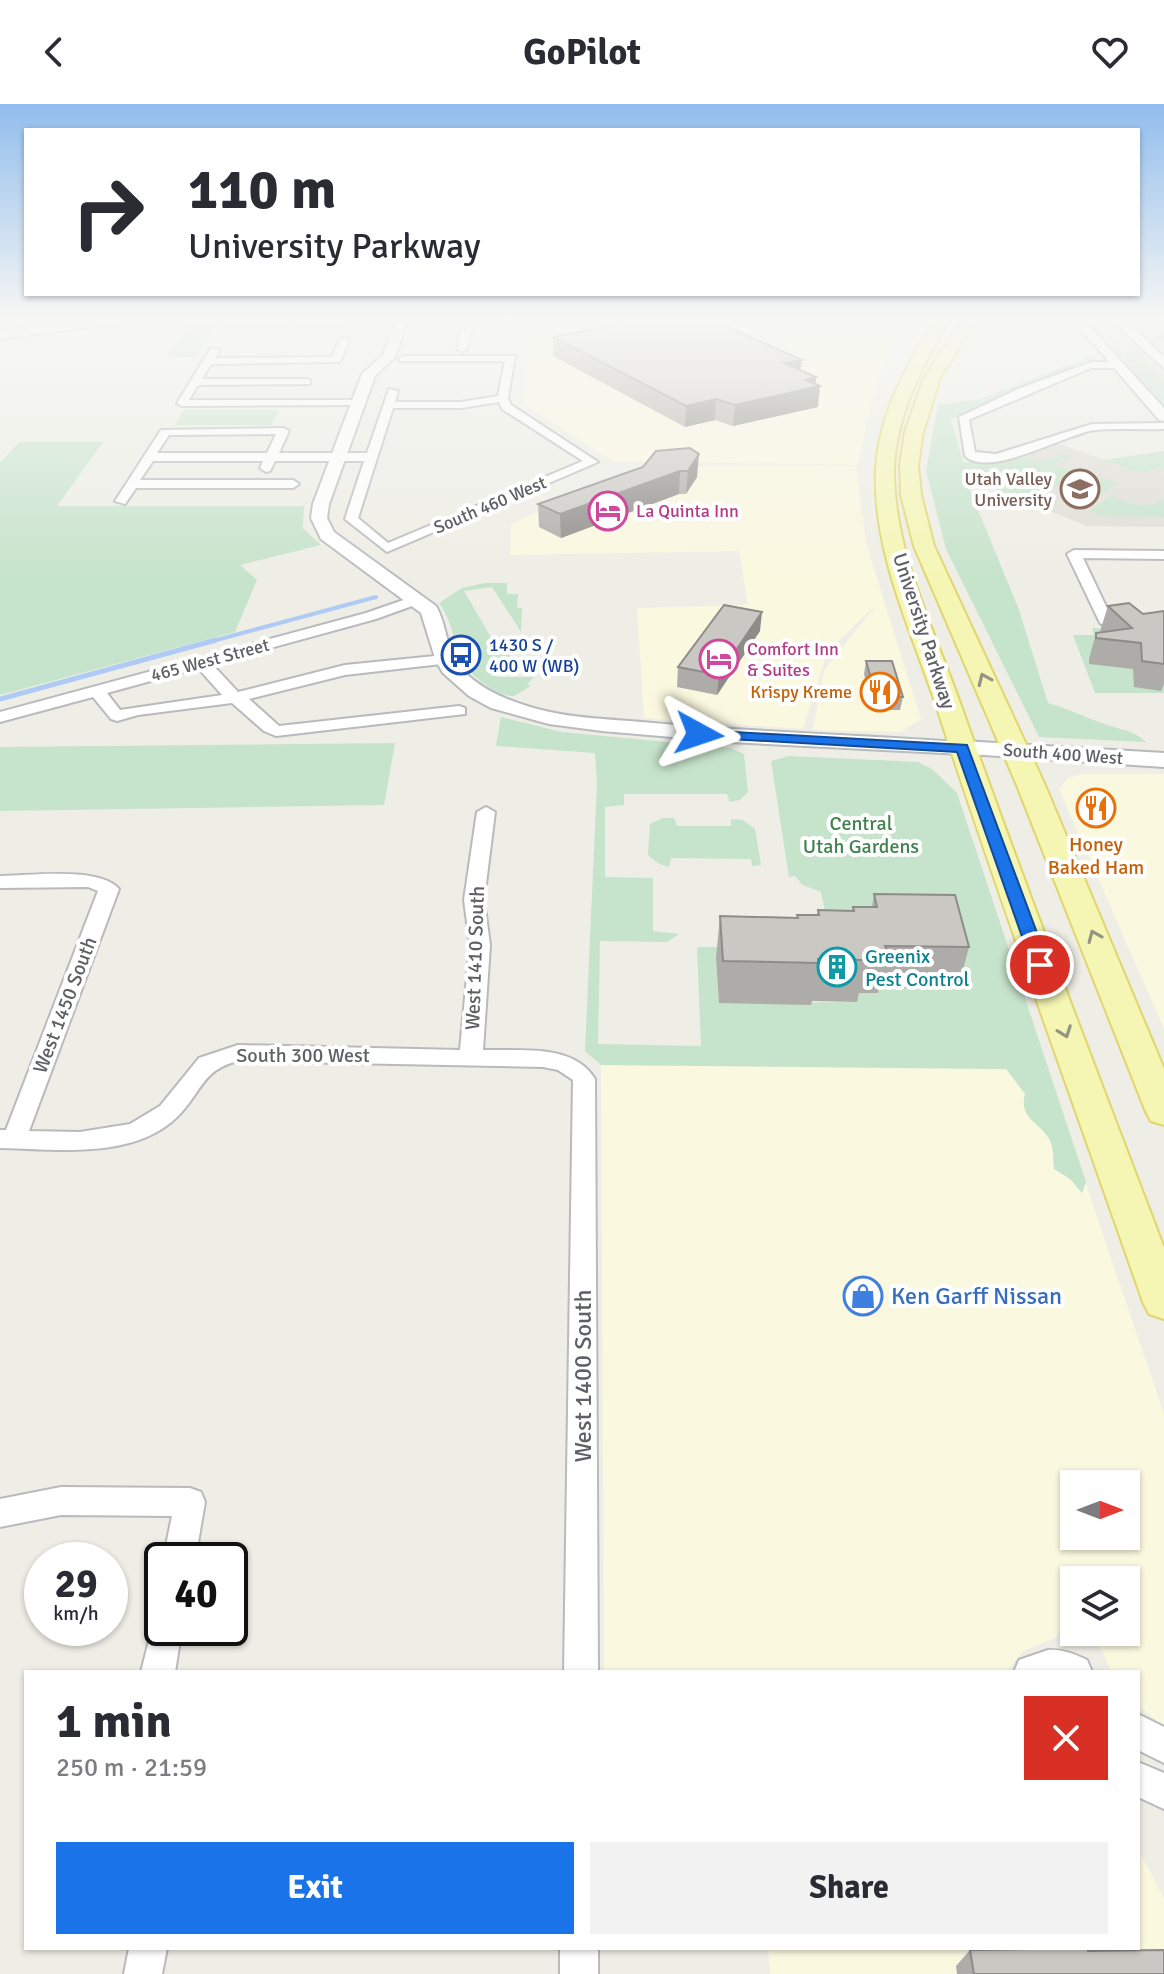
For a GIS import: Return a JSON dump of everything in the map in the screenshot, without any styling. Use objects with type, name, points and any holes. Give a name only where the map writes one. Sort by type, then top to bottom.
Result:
[{"type":"main road","name":"University Parkway","points":[[905,406],[890,433],[885,472],[895,544],[962,748],[1164,1302]]},
{"type":"main road","name":"University Parkway","points":[[919,406],[910,479],[915,515],[924,546],[1016,750],[1164,1112]]},
{"type":"main road","name":"South 400 West","points":[[962,748],[1164,760]]},
{"type":"street","points":[[121,501],[181,406]]},
{"type":"street","points":[[174,418],[270,406]]},
{"type":"street","points":[[97,691],[117,716],[136,710],[234,698],[345,670],[445,660],[437,622],[418,599],[327,535],[319,518],[321,504],[358,406]]},
{"type":"street","points":[[149,457],[371,457],[388,406]]},
{"type":"street","name":"South 460 West","points":[[371,457],[351,519],[387,548],[592,462],[506,406]]},
{"type":"street","points":[[983,406],[968,412],[963,419],[969,453],[973,457],[997,458],[1092,427],[1164,426]]},
{"type":"street","points":[[174,418],[283,431],[258,484]]},
{"type":"street","points":[[131,484],[293,484]]},
{"type":"street","points":[[1107,623],[1074,554],[1164,555]]},
{"type":"street","name":"465 West Street","points":[[0,717],[371,616],[418,599]]},
{"type":"street","name":"South 400 West","points":[[445,660],[453,674],[487,697],[515,709],[552,718],[727,737],[962,748]]},
{"type":"street","points":[[201,662],[234,698],[246,702],[269,728],[276,731],[459,711]]},
{"type":"street","name":"West 1410 South","points":[[471,1056],[480,945],[474,900],[486,812]]},
{"type":"street","name":"West 1450 South","points":[[0,882],[91,881],[106,885],[108,895],[7,1139]]},
{"type":"street","name":"South 300 West","points":[[7,1139],[91,1140],[135,1131],[158,1120],[171,1109],[207,1061],[238,1053],[471,1056],[552,1061],[574,1067],[584,1079]]},
{"type":"street","name":"West 1400 South","points":[[581,1670],[584,1079]]},
{"type":"street","points":[[0,1513],[61,1501],[190,1502],[182,1542]]},
{"type":"street","points":[[158,1670],[163,1646]]},
{"type":"street","points":[[1036,1670],[1045,1666],[1064,1666],[1071,1670]]},
{"type":"street","points":[[1140,1732],[1164,1746]]},
{"type":"street","points":[[1140,1780],[1164,1791]]},
{"type":"street","points":[[143,1974],[148,1950]]},
{"type":"street","points":[[579,1950],[579,1974]]},
{"type":"shaded area","points":[[527,406],[871,406],[858,465],[613,461]]},
{"type":"shaded area","name":"Utah Valley University","points":[[1057,443],[1141,473],[1164,467],[1164,527],[1087,526],[964,477]]},
{"type":"shaded area","points":[[640,466],[856,466],[866,543],[921,719],[901,732],[813,730],[824,671],[876,605],[827,652],[803,729],[644,718],[637,608],[748,605],[739,551],[510,555],[511,524]]},
{"type":"shaded area","points":[[1081,774],[1164,774],[1164,1029],[1059,789],[1068,778]]},
{"type":"shaded area","name":"Ken Garff Nissan","points":[[601,1065],[1047,1070],[1164,1414],[1164,1726],[1140,1708],[1140,1670],[1110,1670],[1102,1649],[1096,1646],[1140,1646],[1140,1566],[1060,1566],[1060,1632],[1055,1638],[1023,1651],[1008,1670],[604,1670]]},
{"type":"shaded area","points":[[1140,1853],[1164,1898],[1164,1974],[770,1974],[768,1950],[1140,1950]]},
{"type":"green space","points":[[938,406],[986,406],[951,419],[963,462],[1005,462],[1020,456],[1039,463],[1067,454],[1072,456],[1052,464],[1088,477],[1091,475],[1119,483],[1085,505],[1076,502],[1083,496],[1079,494],[1095,486],[1072,478],[1026,501],[965,478],[1019,610],[1048,703],[1130,732],[1146,742],[1039,737],[946,549],[926,471]]},
{"type":"green space","points":[[184,410],[279,410],[272,425],[175,425]]},
{"type":"green space","points":[[19,442],[103,442],[57,506],[304,506],[303,528],[321,545],[240,565],[257,580],[235,632],[0,695],[0,463]]},
{"type":"green space","points":[[1164,451],[1164,467],[1141,473],[1103,460]]},
{"type":"green space","points":[[1112,496],[1138,505],[1164,499],[1164,517],[1104,516],[1088,511]]},
{"type":"green space","points":[[485,583],[507,583],[507,594],[518,594],[517,608],[522,608],[521,632],[492,587],[464,591],[492,639],[518,635],[511,641],[509,661],[496,661],[495,668],[490,669],[499,677],[534,677],[527,684],[531,686],[514,696],[502,694],[473,674],[459,655],[439,603],[462,588]]},
{"type":"green space","points":[[1092,628],[1164,633],[1164,693],[1095,693],[1073,635],[1094,635]]},
{"type":"green space","points":[[501,717],[562,732],[731,748],[744,754],[748,792],[740,800],[730,802],[727,794],[624,794],[624,805],[605,807],[605,877],[653,878],[653,931],[679,934],[667,942],[600,941],[598,1044],[701,1046],[697,948],[700,947],[811,948],[716,958],[719,1003],[856,1002],[834,954],[821,892],[803,885],[795,876],[789,877],[771,761],[789,756],[918,762],[932,769],[957,793],[1086,1182],[1082,1193],[1070,1179],[1054,1169],[1050,1140],[1030,1118],[1025,1108],[1025,1094],[1006,1069],[601,1065],[585,1051],[597,783],[595,753],[496,746]]},
{"type":"green space","points":[[395,743],[384,805],[0,811],[0,747]]},
{"type":"green space","name":"Central Utah Gardens","points":[[663,818],[674,818],[677,826],[731,826],[731,819],[743,820],[755,829],[761,865],[752,866],[751,859],[671,858],[669,867],[659,864],[648,855],[650,824]]},
{"type":"building","points":[[690,448],[699,454],[688,471],[680,471],[560,514],[538,504],[643,467],[656,451]]},
{"type":"building","points":[[1129,603],[1143,614],[1164,611],[1164,664],[1142,661],[1141,643],[1096,638],[1096,633],[1132,628],[1108,606]]},
{"type":"building","points":[[724,605],[762,612],[719,675],[678,667]]},
{"type":"building","points":[[866,661],[892,661],[903,697],[876,696]]},
{"type":"building","points":[[874,894],[955,895],[969,947],[885,946],[887,951],[864,951],[865,960],[818,959],[818,963],[723,961],[720,916],[798,918],[797,915],[819,915],[818,910],[854,911],[853,907],[877,907]]},
{"type":"building","points":[[970,1950],[1164,1950],[1164,1974],[974,1974]]},
{"type":"waterway","points":[[209,642],[376,597]]},
{"type":"waterway","points":[[0,699],[216,640]]},
{"type":"place","name":"Utah Valley University","points":[[1080,489]]},
{"type":"place","name":"La Quinta Inn","points":[[608,511]]},
{"type":"place","name":"1430 S / 400 W (WB)","points":[[461,655]]},
{"type":"place","name":"Comfort Inn & Suites","points":[[719,659]]},
{"type":"place","name":"Krispy Kreme","points":[[880,692]]},
{"type":"place","name":"Honey Baked Ham","points":[[1096,808]]},
{"type":"place","name":"Greenix Pest Control","points":[[837,967]]},
{"type":"place","name":"Ken Garff Nissan","points":[[863,1296]]},
{"type":"route","points":[[699,734],[962,748],[1040,965]]}]
